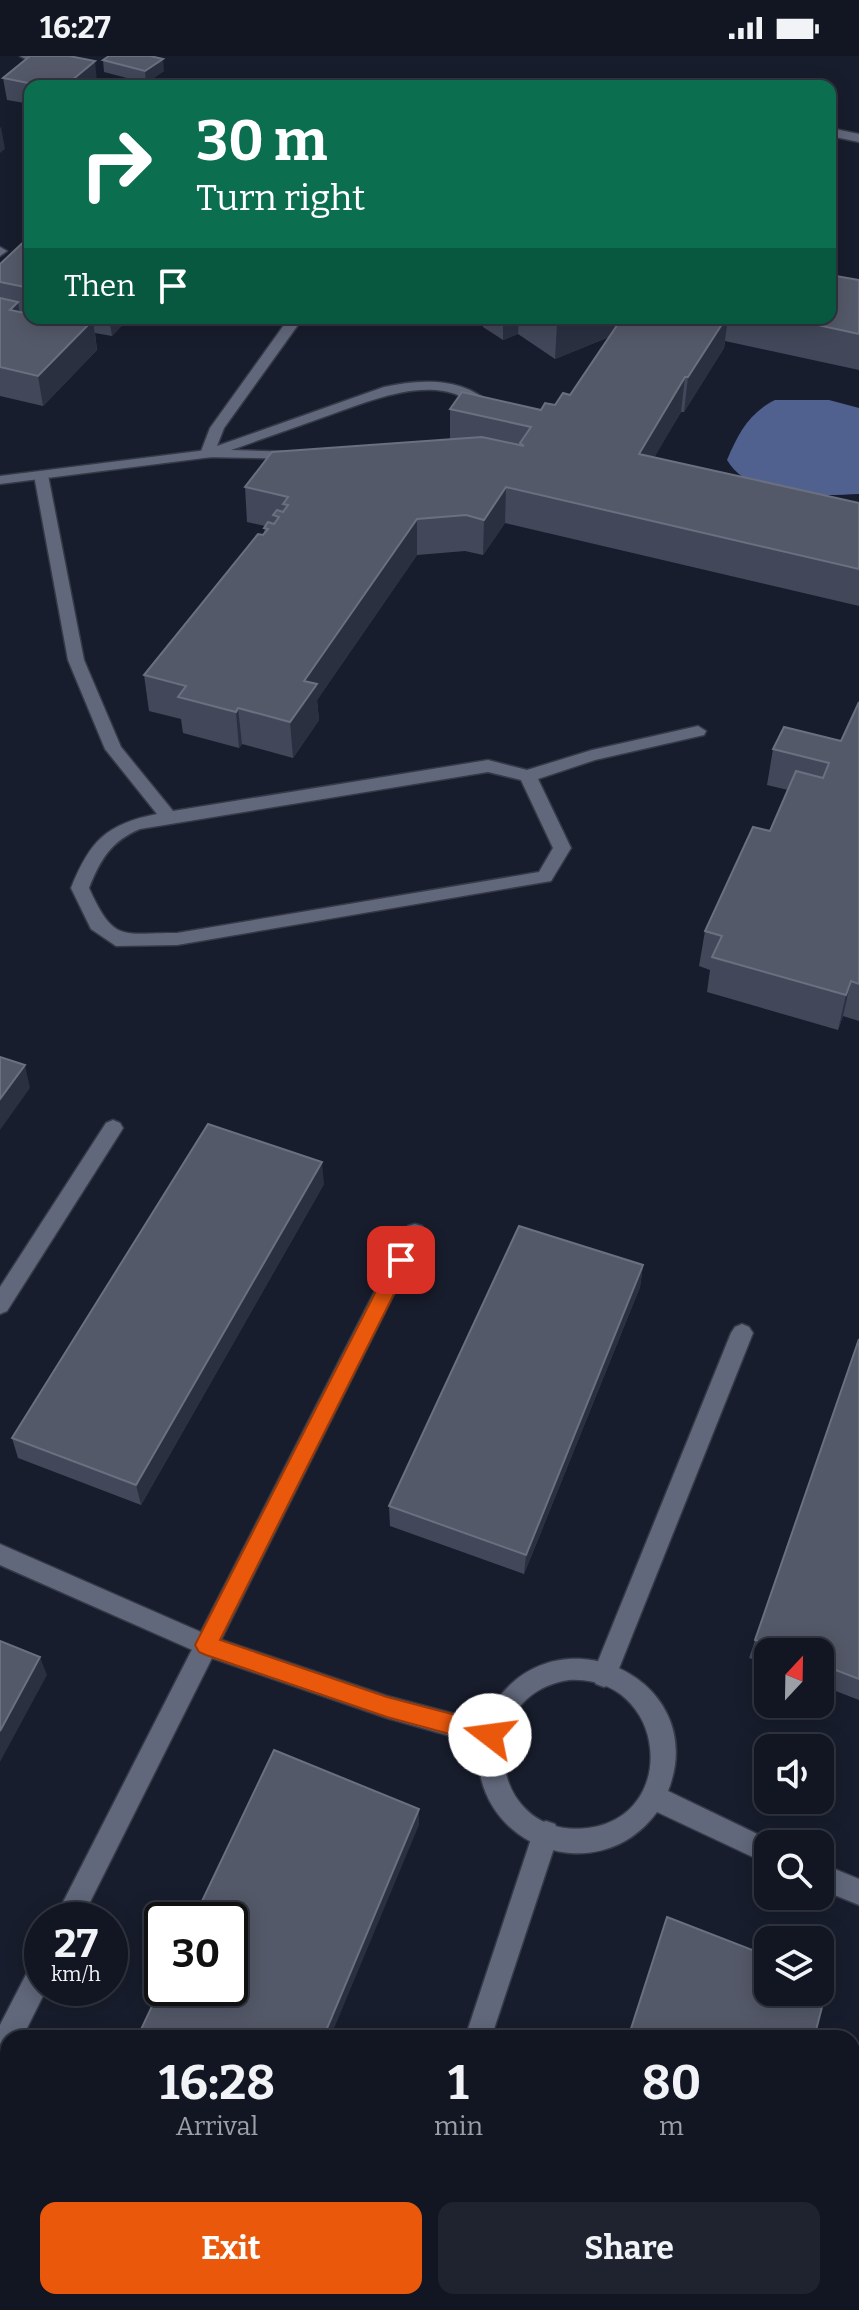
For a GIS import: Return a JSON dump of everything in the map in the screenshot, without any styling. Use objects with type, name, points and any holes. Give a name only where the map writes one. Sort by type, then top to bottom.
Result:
[{"type":"street","points":[[26,56],[53,56]]},
{"type":"street","points":[[836,133],[859,138]]},
{"type":"street","points":[[207,454],[217,428],[292,324]]},
{"type":"street","points":[[207,454],[389,390],[415,386],[462,389],[486,405],[496,420]]},
{"type":"street","points":[[0,480],[207,454],[261,453],[318,459]]},
{"type":"street","points":[[41,475],[76,660],[113,749],[169,817]]},
{"type":"street","points":[[528,776],[562,848],[545,877],[177,939],[116,940],[97,925],[80,888],[93,853],[129,824],[488,766],[528,776],[592,755],[698,731]]},
{"type":"street","points":[[0,1305],[113,1128]]},
{"type":"street","points":[[76,1902],[415,1232]]},
{"type":"street","points":[[604,1676],[742,1333]]},
{"type":"street","points":[[0,1554],[206,1645],[387,1707],[490,1735]]},
{"type":"street","points":[[561,1671],[604,1676],[631,1690],[658,1726],[665,1755],[661,1785],[639,1819],[602,1839],[574,1840],[546,1833],[521,1818],[503,1799],[489,1761],[494,1721],[509,1697],[533,1680],[561,1671]]},
{"type":"street","points":[[655,1798],[754,1844]]},
{"type":"street","points":[[481,2030],[546,1833]]},
{"type":"street","points":[[834,1882],[859,1892]]},
{"type":"street","points":[[12,2030],[24,2006]]},
{"type":"water","points":[[775,400],[829,400],[859,408],[859,494],[786,492],[752,482],[738,473],[727,460],[735,441],[751,418]]},
{"type":"building","points":[[30,56],[69,56],[95,61],[72,80],[24,82],[3,78]]},
{"type":"building","points":[[109,56],[163,59],[145,71],[103,60]]},
{"type":"building","points":[[24,242],[24,287],[0,282],[0,264]]},
{"type":"building","points":[[836,276],[859,280],[859,334],[813,324],[836,324]]},
{"type":"building","points":[[0,298],[18,302],[10,310],[24,313],[24,324],[89,324],[38,376],[0,367]]},
{"type":"building","points":[[618,324],[722,324],[688,377],[685,377],[639,454],[859,503],[859,569],[506,487],[484,520],[466,515],[417,519],[304,681],[317,684],[290,722],[178,697],[186,686],[144,675],[258,534],[263,535],[268,529],[264,528],[268,522],[274,524],[279,517],[273,515],[277,510],[283,512],[288,505],[283,504],[288,497],[245,487],[272,452],[482,437],[524,446],[520,443],[531,427],[450,409],[462,392],[541,410],[545,403],[555,405],[563,393],[570,395]]},
{"type":"building","points":[[859,702],[859,984],[851,981],[846,995],[712,957],[722,936],[705,931],[753,827],[770,831],[796,771],[823,778],[829,763],[773,749],[784,727],[841,741]]},
{"type":"building","points":[[0,1057],[25,1065],[0,1099]]},
{"type":"building","points":[[208,1124],[322,1162],[136,1485],[12,1438]]},
{"type":"building","points":[[519,1226],[643,1265],[526,1555],[389,1506]]},
{"type":"building","points":[[859,1339],[859,1679],[834,1669],[834,1638],[756,1638]]},
{"type":"building","points":[[0,1641],[40,1657],[0,1731]]},
{"type":"building","points":[[274,1750],[419,1809],[326,2030],[141,2030],[152,2006],[248,2006],[248,1902],[202,1902]]},
{"type":"building","points":[[667,1917],[754,1951],[754,2006],[822,2006],[816,2030],[631,2030]]},
{"type":"route","points":[[401,1260],[206,1645],[387,1707],[490,1735]]}]
